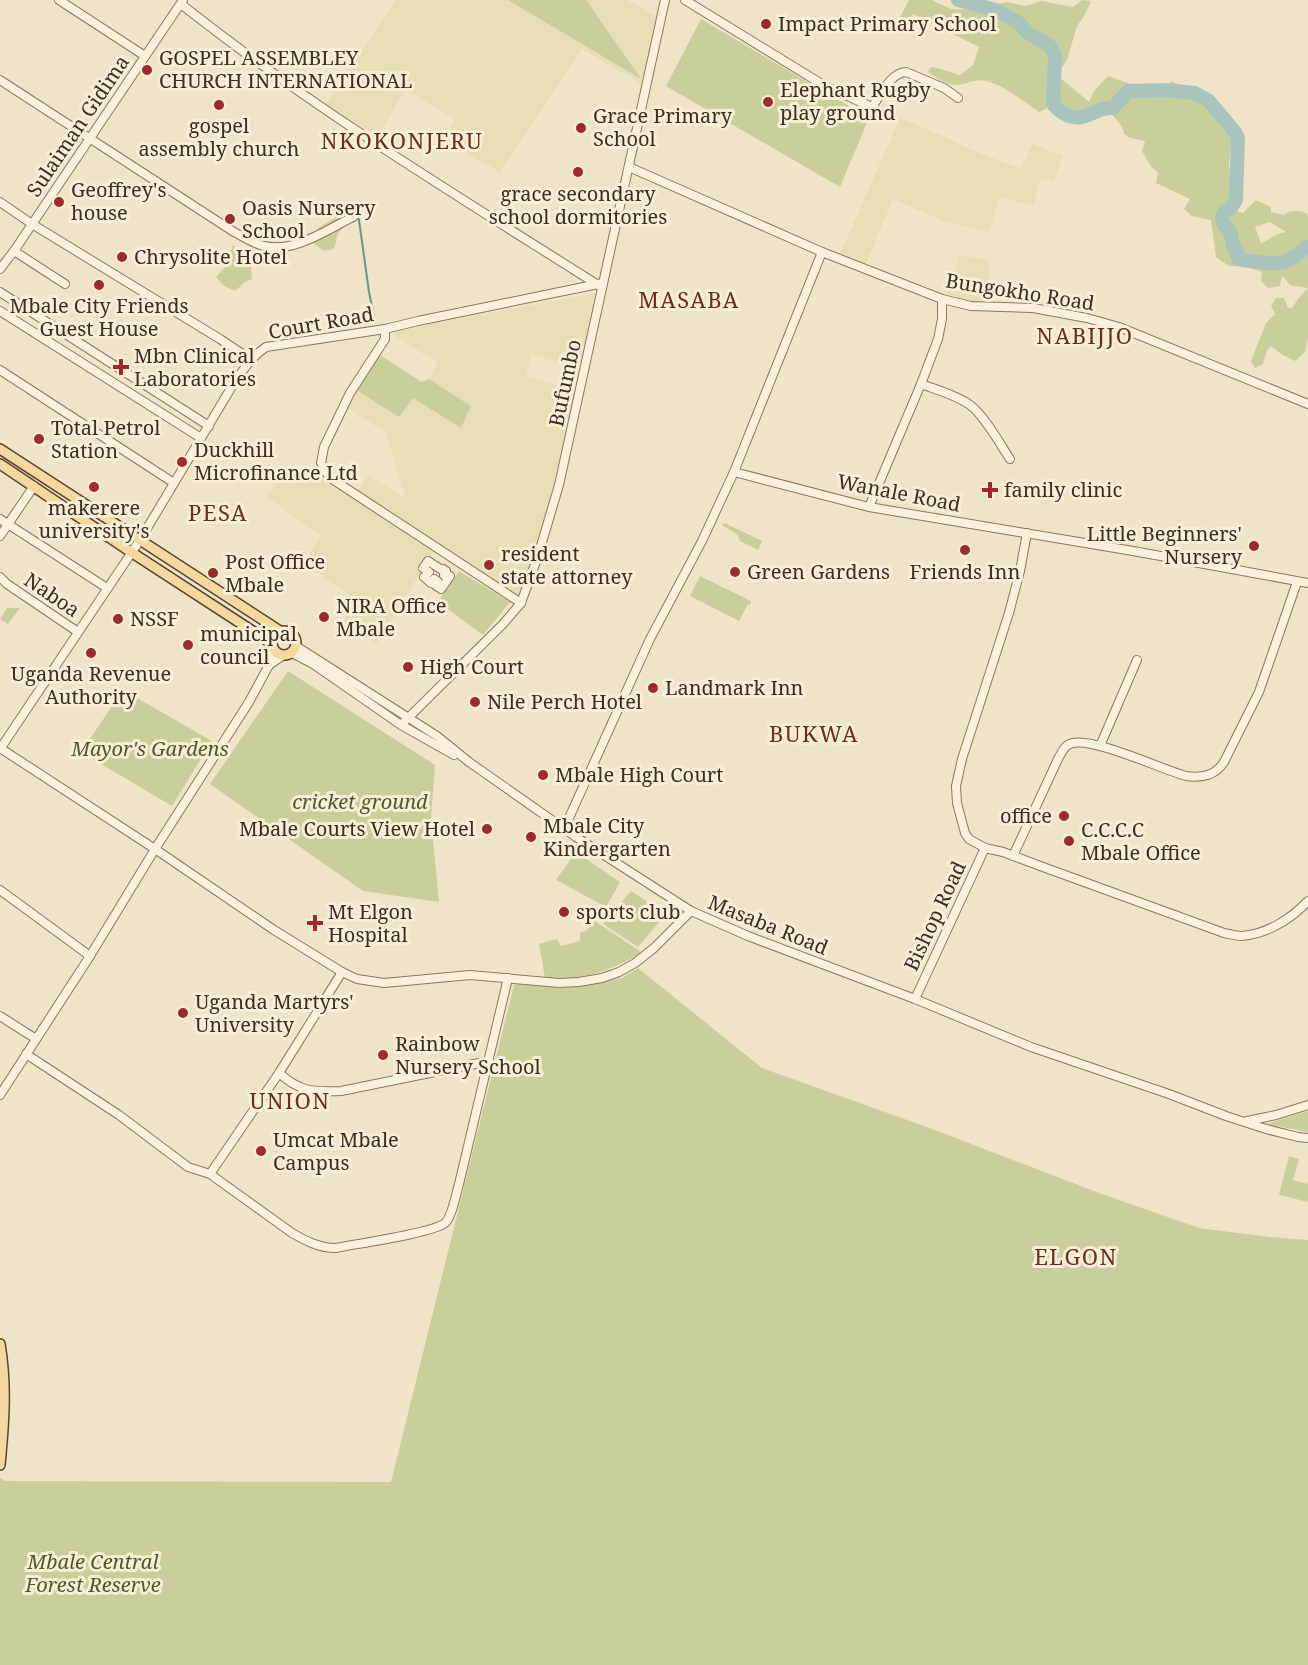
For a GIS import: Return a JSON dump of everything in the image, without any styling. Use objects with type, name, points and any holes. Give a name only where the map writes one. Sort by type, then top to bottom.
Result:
[{"type":"main road","points":[[0,449],[280,631],[292,634],[296,639],[291,651],[279,654],[272,645],[0,464]]},
{"type":"main road","points":[[272,645],[272,638],[280,631]]},
{"type":"main road","points":[[0,1344],[6,1398],[0,1466]]},
{"type":"street","points":[[59,0],[145,56]]},
{"type":"street","name":"Bufumbo","points":[[401,725],[503,624],[521,603],[559,485],[600,284],[629,167],[665,0]]},
{"type":"street","points":[[685,0],[825,86],[872,107],[899,72],[906,72],[934,84],[958,98]]},
{"type":"street","points":[[182,2],[298,92],[392,154],[600,284]]},
{"type":"street","name":"Sulaiman Gidima","points":[[0,269],[182,2]]},
{"type":"street","points":[[0,80],[234,232],[263,246],[288,246],[308,239],[352,217]]},
{"type":"street","name":"Bungokho Road","points":[[629,167],[822,252],[942,299],[971,306],[1033,308],[1087,318],[1119,327],[1308,404]]},
{"type":"street","points":[[0,202],[250,359]]},
{"type":"street","points":[[14,251],[65,284]]},
{"type":"street","points":[[564,829],[650,639],[702,541],[734,472],[822,252]]},
{"type":"street","name":"Court Road","points":[[1,748],[140,540],[250,359],[266,347],[385,329],[600,284]]},
{"type":"street","points":[[0,292],[209,426]]},
{"type":"street","points":[[869,507],[921,384],[941,329],[942,299]]},
{"type":"street","points":[[0,311],[201,438]]},
{"type":"street","points":[[385,329],[385,339],[351,393],[324,447],[321,463],[329,477],[521,603]]},
{"type":"street","points":[[0,370],[174,483]]},
{"type":"street","points":[[921,384],[972,406],[1010,459]]},
{"type":"street","name":"Wanale Road","points":[[734,472],[869,507],[1133,551],[1308,584]]},
{"type":"street","points":[[0,536],[34,486]]},
{"type":"street","points":[[0,519],[108,588]]},
{"type":"street","points":[[1027,533],[1009,613],[962,759],[956,786],[957,803],[969,839],[985,848],[1013,856],[1224,933],[1240,936],[1278,925],[1298,912],[1308,901]]},
{"type":"street","points":[[428,561],[446,571],[445,576],[446,573],[450,576],[441,589],[435,585],[438,582],[434,579],[432,583],[424,577],[429,572],[423,568],[428,561]]},
{"type":"street","name":"Naboa","points":[[0,577],[4,584],[78,632]]},
{"type":"street","points":[[1013,856],[1047,781],[1065,747],[1072,743],[1083,742],[1100,746],[1186,776],[1198,778],[1217,771],[1224,762],[1259,692],[1297,582]]},
{"type":"street","points":[[0,1095],[249,702],[269,665],[272,645]]},
{"type":"street","points":[[269,665],[291,651],[401,725],[469,762]]},
{"type":"street","name":"Masaba Road","points":[[291,651],[408,717],[564,829],[691,911],[771,945],[915,999],[1031,1047],[1226,1116],[1266,1129],[1308,1138]]},
{"type":"street","points":[[1100,746],[1137,660]]},
{"type":"street","points":[[1,748],[274,930],[357,979],[384,983],[470,975],[542,982],[579,982],[602,978],[619,972],[654,948],[691,911]]},
{"type":"street","name":"Bishop Road","points":[[915,999],[985,848]]},
{"type":"street","points":[[0,890],[90,956]]},
{"type":"street","points":[[210,1174],[279,1073],[342,972]]},
{"type":"street","points":[[26,1054],[119,1115],[188,1167],[210,1174],[292,1233],[326,1248],[336,1248],[438,1227],[449,1218],[489,1061],[507,978]]},
{"type":"street","points":[[0,1016],[36,1039]]},
{"type":"street","points":[[279,1073],[292,1085],[317,1091],[341,1091],[489,1061]]},
{"type":"street","points":[[1246,1121],[1308,1105]]},
{"type":"shaded area","points":[[396,0],[627,0],[656,16],[642,84],[582,49],[500,172],[445,141],[455,119],[406,89],[378,136],[325,105]]},
{"type":"shaded area","points":[[900,118],[1021,169],[1032,144],[1063,156],[1054,182],[1040,178],[1034,206],[1000,197],[989,232],[943,221],[893,199],[865,266],[839,256]]},
{"type":"shaded area","points":[[960,255],[989,260],[988,304],[975,304],[946,298]]},
{"type":"shaded area","points":[[597,293],[579,369],[531,354],[526,376],[575,391],[540,540],[519,599],[357,494],[368,475],[405,498],[386,433],[346,407],[355,389],[471,406],[429,379],[437,363],[394,335],[399,330]]},
{"type":"shaded area","points":[[315,475],[434,551],[376,644],[345,622],[345,613],[354,599],[304,563],[321,536],[266,496],[281,479]]},
{"type":"green space","points":[[508,0],[586,0],[641,79]]},
{"type":"green space","points":[[909,0],[932,0],[951,9],[978,10],[1007,2],[1025,6],[1041,1],[1073,7],[1082,0],[1091,1],[1077,26],[1067,60],[1057,75],[1089,102],[1094,91],[1108,76],[1160,94],[1171,81],[1212,101],[1225,115],[1233,134],[1229,163],[1233,210],[1243,213],[1256,200],[1271,207],[1271,212],[1284,215],[1299,211],[1308,215],[1308,288],[1290,285],[1283,276],[1280,286],[1268,288],[1261,281],[1262,272],[1247,267],[1229,266],[1216,257],[1211,220],[1192,216],[1184,209],[1190,199],[1156,183],[1158,173],[1142,151],[1145,141],[1130,138],[1124,134],[1122,127],[1112,114],[1103,111],[1079,120],[1062,115],[1055,111],[1056,101],[1051,86],[1046,109],[1039,112],[993,83],[978,80],[957,85],[946,83],[928,72],[930,68],[934,67],[960,75],[973,65],[979,47],[913,14],[906,24],[906,32],[898,35],[897,23]],"holes":[[[1270,222],[1286,232],[1261,243],[1255,227]]]},
{"type":"green space","name":"Elephant Rugby play ground","points":[[701,19],[869,118],[840,187],[666,86]]},
{"type":"green space","points":[[346,212],[350,217],[338,234],[334,249],[324,251],[313,243],[318,228]]},
{"type":"green space","points":[[233,245],[239,251],[252,252],[256,255],[251,269],[252,279],[235,291],[224,286],[216,277],[226,266]]},
{"type":"green space","points":[[1308,288],[1308,338],[1305,352],[1295,361],[1271,346],[1267,350],[1263,364],[1255,368],[1251,361],[1266,323],[1275,314],[1271,306],[1276,298],[1284,298],[1288,308],[1292,308]]},
{"type":"green space","points":[[378,354],[422,382],[429,379],[471,406],[461,428],[413,398],[399,417],[355,389]]},
{"type":"green space","points":[[725,523],[762,541],[758,550],[740,541],[738,535],[722,525]]},
{"type":"green space","points":[[459,571],[510,602],[483,635],[438,602]]},
{"type":"green space","points":[[700,576],[751,601],[739,621],[690,596]]},
{"type":"green space","points":[[7,608],[20,608],[8,624],[0,619]]},
{"type":"green space","name":"cricket ground","points":[[288,671],[435,765],[431,819],[439,902],[363,891],[210,784]]},
{"type":"green space","name":"Mayor's Gardens","points":[[123,690],[212,741],[172,806],[81,752]]},
{"type":"green space","points":[[576,852],[620,882],[606,907],[556,880]]},
{"type":"green space","points":[[631,891],[666,914],[638,947],[603,924]]},
{"type":"green space","points":[[595,921],[641,952],[618,965],[592,975],[545,978],[539,944],[557,939],[561,946],[580,941],[580,933],[587,930]]},
{"type":"green space","name":"sports club","points":[[638,968],[762,1068],[1199,1228],[1308,1240],[1308,1665],[0,1665],[0,1478],[6,1481],[391,1482],[514,985],[558,987],[593,984],[622,978]]},
{"type":"green space","points":[[1308,1111],[1308,1132],[1266,1124]]},
{"type":"green space","points":[[1289,1156],[1299,1159],[1293,1180],[1308,1184],[1308,1202],[1279,1195]]},
{"type":"waterway","points":[[958,0],[996,10],[1019,23],[1028,33],[1049,45],[1055,55],[1053,104],[1061,112],[1072,117],[1113,108],[1128,91],[1166,90],[1195,93],[1209,101],[1238,138],[1236,200],[1222,217],[1223,223],[1231,233],[1238,259],[1279,263],[1295,257],[1308,247]]},
{"type":"waterway","points":[[358,213],[375,322]]},
{"type":"place","name":"Impact Primary School","points":[[766,24]]},
{"type":"place","name":"GOSPEL ASSEMBLEY CHURCH INTERNATIONAL","points":[[147,70]]},
{"type":"place","name":"Elephant Rugby play ground","points":[[768,102]]},
{"type":"place","name":"gospel assembly church","points":[[219,105]]},
{"type":"place","name":"Grace Primary School","points":[[581,128]]},
{"type":"place","name":"grace secondary school dormitories","points":[[578,172]]},
{"type":"place","name":"Geoffrey's house","points":[[59,202]]},
{"type":"place","name":"Oasis Nursery School","points":[[230,219]]},
{"type":"place","name":"Chrysolite Hotel","points":[[122,257]]},
{"type":"place","name":"Mbale City Friends Guest House","points":[[99,285]]},
{"type":"place","name":"Mbn Clinical Laboratories","points":[[121,367]]},
{"type":"place","name":"Total Petrol Station","points":[[39,439]]},
{"type":"place","name":"Duckhill Microfinance Ltd","points":[[182,462]]},
{"type":"place","name":"makerere university's","points":[[94,487]]},
{"type":"place","name":"family clinic","points":[[990,490]]},
{"type":"place","name":"Little Beginners' Nursery","points":[[1254,546]]},
{"type":"place","name":"Friends Inn","points":[[965,550]]},
{"type":"place","name":"resident state attorney","points":[[489,565]]},
{"type":"place","name":"Green Gardens","points":[[735,572]]},
{"type":"place","name":"Post Office Mbale","points":[[213,573]]},
{"type":"place","name":"NIRA Office Mbale","points":[[324,617]]},
{"type":"place","name":"NSSF","points":[[118,619]]},
{"type":"place","name":"municipal council","points":[[188,645]]},
{"type":"place","name":"Uganda Revenue Authority","points":[[91,653]]},
{"type":"place","name":"High Court","points":[[408,667]]},
{"type":"place","name":"Landmark Inn","points":[[653,688]]},
{"type":"place","name":"Nile Perch Hotel","points":[[475,702]]},
{"type":"place","name":"Mbale High Court","points":[[543,775]]},
{"type":"place","name":"office","points":[[1064,816]]},
{"type":"place","name":"Mbale Courts View Hotel","points":[[487,829]]},
{"type":"place","name":"Mbale City Kindergarten","points":[[531,837]]},
{"type":"place","name":"C.C.C.C Mbale Office","points":[[1069,841]]},
{"type":"place","name":"sports club","points":[[564,912]]},
{"type":"place","name":"Mt Elgon Hospital","points":[[315,923]]},
{"type":"place","name":"Uganda Martyrs' University","points":[[183,1013]]},
{"type":"place","name":"Rainbow Nursery School","points":[[383,1055]]},
{"type":"place","name":"Umcat Mbale Campus","points":[[261,1151]]},
{"type":"district","name":"NKOKONJERU","points":[[402,141]]},
{"type":"district","name":"MASABA","points":[[689,300]]},
{"type":"district","name":"NABIJJO","points":[[1085,336]]},
{"type":"district","name":"PESA","points":[[218,513]]},
{"type":"district","name":"BUKWA","points":[[814,734]]},
{"type":"district","name":"UNION","points":[[290,1101]]},
{"type":"district","name":"ELGON","points":[[1076,1257]]},
{"type":"park label","name":"Mbale Central Forest Reserve","points":[[93,1574]]}]
